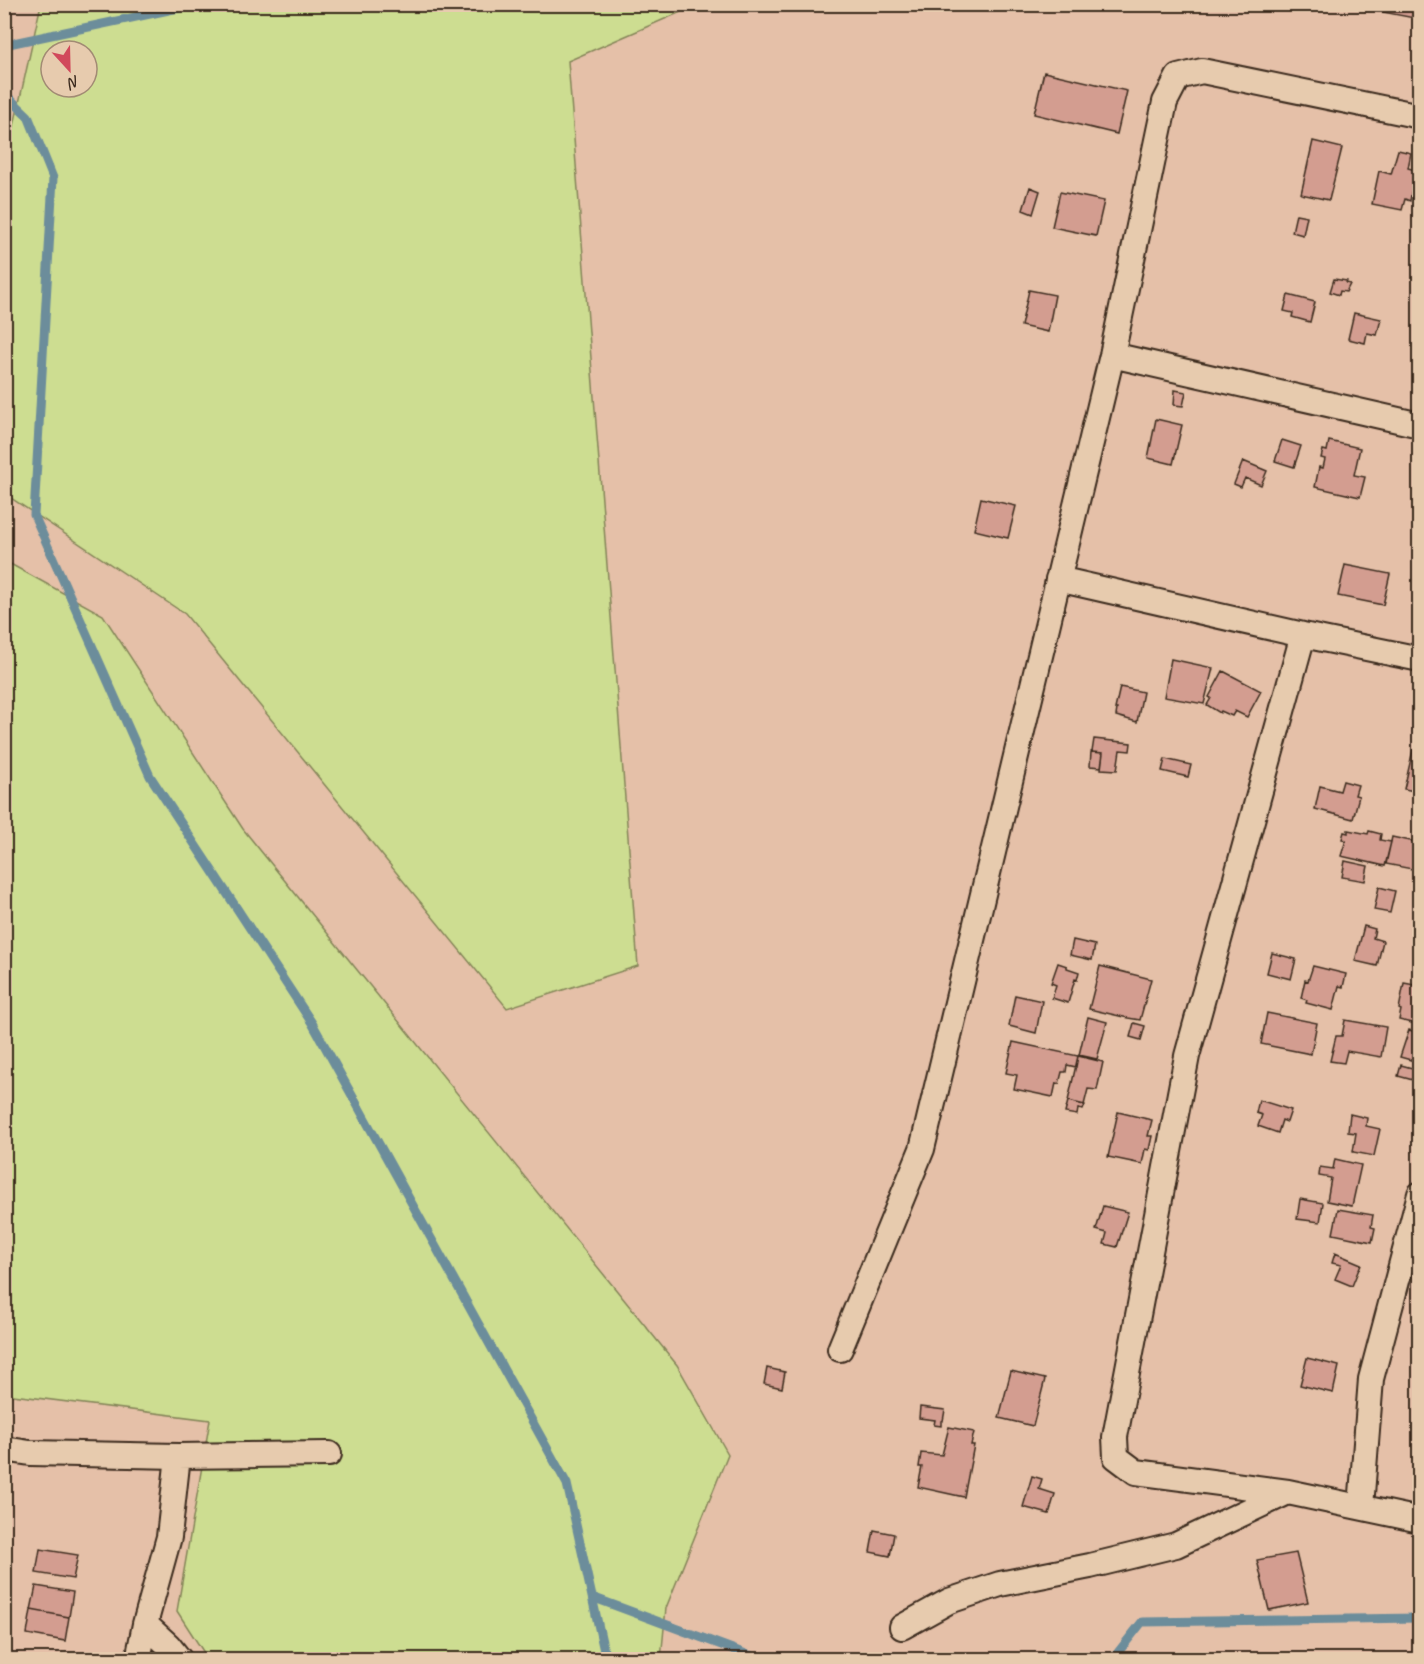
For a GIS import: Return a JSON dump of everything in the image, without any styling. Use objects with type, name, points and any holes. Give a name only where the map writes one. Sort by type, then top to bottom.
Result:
[{"type":"street","points":[[840,1350],[922,1149],[1112,355],[1165,102],[1178,77],[1202,70],[1419,116]]},
{"type":"street","points":[[1112,355],[1419,424]]},
{"type":"street","points":[[1058,579],[1419,659]]},
{"type":"street","points":[[1303,635],[1187,1056],[1115,1437],[1116,1457],[1136,1472],[1288,1492],[1419,1520]]},
{"type":"street","points":[[1361,1507],[1371,1379],[1419,1194]]},
{"type":"street","points":[[4,1449],[30,1453],[178,1456],[328,1454]]},
{"type":"street","points":[[138,1659],[169,1536],[178,1456]]},
{"type":"street","points":[[902,1627],[950,1600],[1000,1584],[1090,1566],[1176,1545],[1288,1492]]},
{"type":"street","points":[[145,1624],[180,1659]]},
{"type":"green space","points":[[41,4],[697,5],[568,61],[638,966],[507,1008],[185,614],[5,494],[5,166]]},
{"type":"green space","points":[[5,561],[103,615],[243,829],[677,1365],[728,1454],[666,1608],[661,1659],[208,1659],[177,1611],[210,1420],[5,1394]]},
{"type":"building","points":[[1385,4],[1418,4],[1414,18],[1383,12]]},
{"type":"building","points":[[1044,72],[1127,91],[1117,134],[1034,114]]},
{"type":"building","points":[[1313,141],[1342,148],[1329,200],[1301,194]]},
{"type":"building","points":[[1398,150],[1411,153],[1408,168],[1415,170],[1410,201],[1405,199],[1402,210],[1372,204],[1379,171],[1391,174]]},
{"type":"building","points":[[1030,187],[1040,191],[1033,214],[1023,210]]},
{"type":"building","points":[[1060,192],[1104,201],[1096,236],[1052,227]]},
{"type":"building","points":[[1296,214],[1307,216],[1303,235],[1292,232]]},
{"type":"building","points":[[1334,279],[1347,281],[1346,283],[1350,284],[1346,292],[1340,291],[1339,295],[1330,292]]},
{"type":"building","points":[[1029,290],[1055,295],[1048,332],[1021,326]]},
{"type":"building","points":[[1288,295],[1315,302],[1310,322],[1292,317],[1293,313],[1284,311]]},
{"type":"building","points":[[1354,313],[1381,319],[1377,335],[1367,333],[1365,343],[1348,339]]},
{"type":"building","points":[[1175,390],[1186,392],[1183,406],[1174,405]]},
{"type":"building","points":[[1156,419],[1182,425],[1173,464],[1148,458]]},
{"type":"building","points":[[1282,440],[1301,446],[1294,467],[1275,461]]},
{"type":"building","points":[[1329,441],[1360,448],[1354,475],[1365,477],[1360,497],[1315,487],[1319,467],[1323,468],[1325,459],[1321,458],[1323,450],[1327,451]]},
{"type":"building","points":[[1243,461],[1267,471],[1261,485],[1245,478],[1241,487],[1234,484]]},
{"type":"building","points":[[981,498],[1016,506],[1008,538],[974,530]]},
{"type":"building","points":[[1345,565],[1390,574],[1383,605],[1338,596]]},
{"type":"building","points":[[1171,659],[1213,668],[1204,704],[1164,697]]},
{"type":"building","points":[[1223,671],[1261,691],[1247,717],[1235,711],[1232,716],[1221,711],[1220,713],[1207,705]]},
{"type":"building","points":[[1120,687],[1143,692],[1137,722],[1116,716],[1117,709],[1115,709]]},
{"type":"building","points":[[1094,739],[1131,743],[1130,751],[1120,750],[1117,770],[1101,769],[1103,753],[1092,752]]},
{"type":"building","points":[[1413,750],[1420,751],[1420,792],[1404,789]]},
{"type":"building","points":[[1091,752],[1103,753],[1101,767],[1090,766]]},
{"type":"building","points":[[1165,759],[1191,765],[1188,777],[1162,771]]},
{"type":"building","points":[[1343,781],[1358,785],[1355,795],[1359,796],[1353,819],[1315,809],[1320,786],[1340,791]]},
{"type":"building","points":[[1348,830],[1381,834],[1380,840],[1391,842],[1385,866],[1341,856],[1346,840],[1342,839],[1344,832],[1348,833]]},
{"type":"building","points":[[1392,837],[1420,843],[1417,870],[1386,864]]},
{"type":"building","points":[[1345,861],[1368,866],[1365,881],[1342,877]]},
{"type":"building","points":[[1379,887],[1395,891],[1390,913],[1374,910]]},
{"type":"building","points":[[1364,926],[1375,929],[1373,938],[1383,941],[1377,966],[1355,961]]},
{"type":"building","points":[[1073,940],[1095,945],[1092,960],[1070,955]]},
{"type":"building","points":[[1272,953],[1296,959],[1291,979],[1267,973]]},
{"type":"building","points":[[1058,963],[1079,972],[1068,1003],[1052,998],[1056,985],[1051,983]]},
{"type":"building","points":[[1100,966],[1151,979],[1140,1020],[1089,1009]]},
{"type":"building","points":[[1313,966],[1346,974],[1343,987],[1339,986],[1333,1010],[1306,1003],[1307,1000],[1301,998],[1305,980],[1308,981]]},
{"type":"building","points":[[1404,983],[1420,986],[1420,1025],[1399,1020]]},
{"type":"building","points":[[1015,995],[1042,1001],[1036,1033],[1009,1026]]},
{"type":"building","points":[[1267,1013],[1317,1023],[1311,1054],[1261,1044]]},
{"type":"building","points":[[1088,1017],[1107,1022],[1097,1059],[1079,1055]]},
{"type":"building","points":[[1345,1020],[1386,1027],[1381,1057],[1347,1051],[1344,1063],[1330,1061],[1336,1036],[1342,1036]]},
{"type":"building","points":[[1134,1023],[1145,1026],[1141,1040],[1130,1037]]},
{"type":"building","points":[[1409,1030],[1420,1033],[1418,1062],[1400,1057]]},
{"type":"building","points":[[1013,1042],[1078,1056],[1076,1067],[1067,1065],[1066,1072],[1062,1072],[1059,1084],[1056,1083],[1053,1097],[1014,1089],[1017,1075],[1006,1073]]},
{"type":"building","points":[[1078,1056],[1103,1062],[1097,1090],[1088,1089],[1084,1105],[1068,1101]]},
{"type":"building","points":[[1401,1065],[1416,1069],[1413,1080],[1398,1076]]},
{"type":"building","points":[[1259,1100],[1291,1110],[1287,1122],[1282,1120],[1278,1133],[1258,1126],[1262,1115],[1256,1113]]},
{"type":"building","points":[[1068,1101],[1085,1105],[1083,1110],[1078,1109],[1077,1115],[1065,1113]]},
{"type":"building","points":[[1118,1112],[1152,1120],[1148,1136],[1152,1136],[1149,1150],[1145,1149],[1142,1164],[1108,1157]]},
{"type":"building","points":[[1350,1114],[1367,1118],[1366,1126],[1380,1129],[1374,1156],[1353,1152],[1356,1133],[1348,1132]]},
{"type":"building","points":[[1335,1159],[1361,1165],[1352,1206],[1327,1201],[1331,1178],[1319,1176],[1320,1167],[1333,1169]]},
{"type":"building","points":[[1300,1199],[1323,1203],[1320,1222],[1297,1219]]},
{"type":"building","points":[[1103,1206],[1128,1212],[1117,1247],[1104,1244],[1107,1233],[1096,1230]]},
{"type":"building","points":[[1338,1209],[1373,1215],[1371,1227],[1375,1228],[1372,1242],[1333,1234]]},
{"type":"building","points":[[1335,1253],[1361,1264],[1352,1286],[1335,1279],[1341,1265],[1332,1263]]},
{"type":"building","points":[[1307,1358],[1339,1366],[1333,1393],[1300,1385]]},
{"type":"building","points":[[767,1368],[785,1372],[782,1388],[764,1384]]},
{"type":"building","points":[[1011,1371],[1045,1379],[1033,1426],[999,1418]]},
{"type":"building","points":[[920,1407],[945,1410],[941,1426],[934,1425],[935,1420],[919,1418]]},
{"type":"building","points":[[949,1427],[974,1432],[971,1445],[974,1445],[964,1497],[918,1487],[922,1467],[919,1467],[921,1453],[942,1455]]},
{"type":"building","points":[[1032,1476],[1042,1479],[1039,1489],[1055,1494],[1049,1514],[1023,1507]]},
{"type":"building","points":[[874,1530],[894,1534],[890,1556],[870,1552]]},
{"type":"building","points":[[40,1549],[78,1555],[73,1579],[36,1573]]},
{"type":"building","points":[[1296,1553],[1308,1602],[1269,1610],[1257,1560]]},
{"type":"building","points":[[36,1586],[73,1592],[69,1617],[31,1610]]},
{"type":"building","points":[[31,1610],[69,1617],[65,1641],[27,1634]]},
{"type":"waterway","points":[[4,45],[197,4]]},
{"type":"waterway","points":[[4,93],[28,116],[53,178],[34,515],[150,776],[312,1023],[567,1484],[606,1660]]},
{"type":"waterway","points":[[592,1597],[762,1660]]},
{"type":"waterway","points":[[1112,1660],[1142,1622],[1420,1618]]}]
